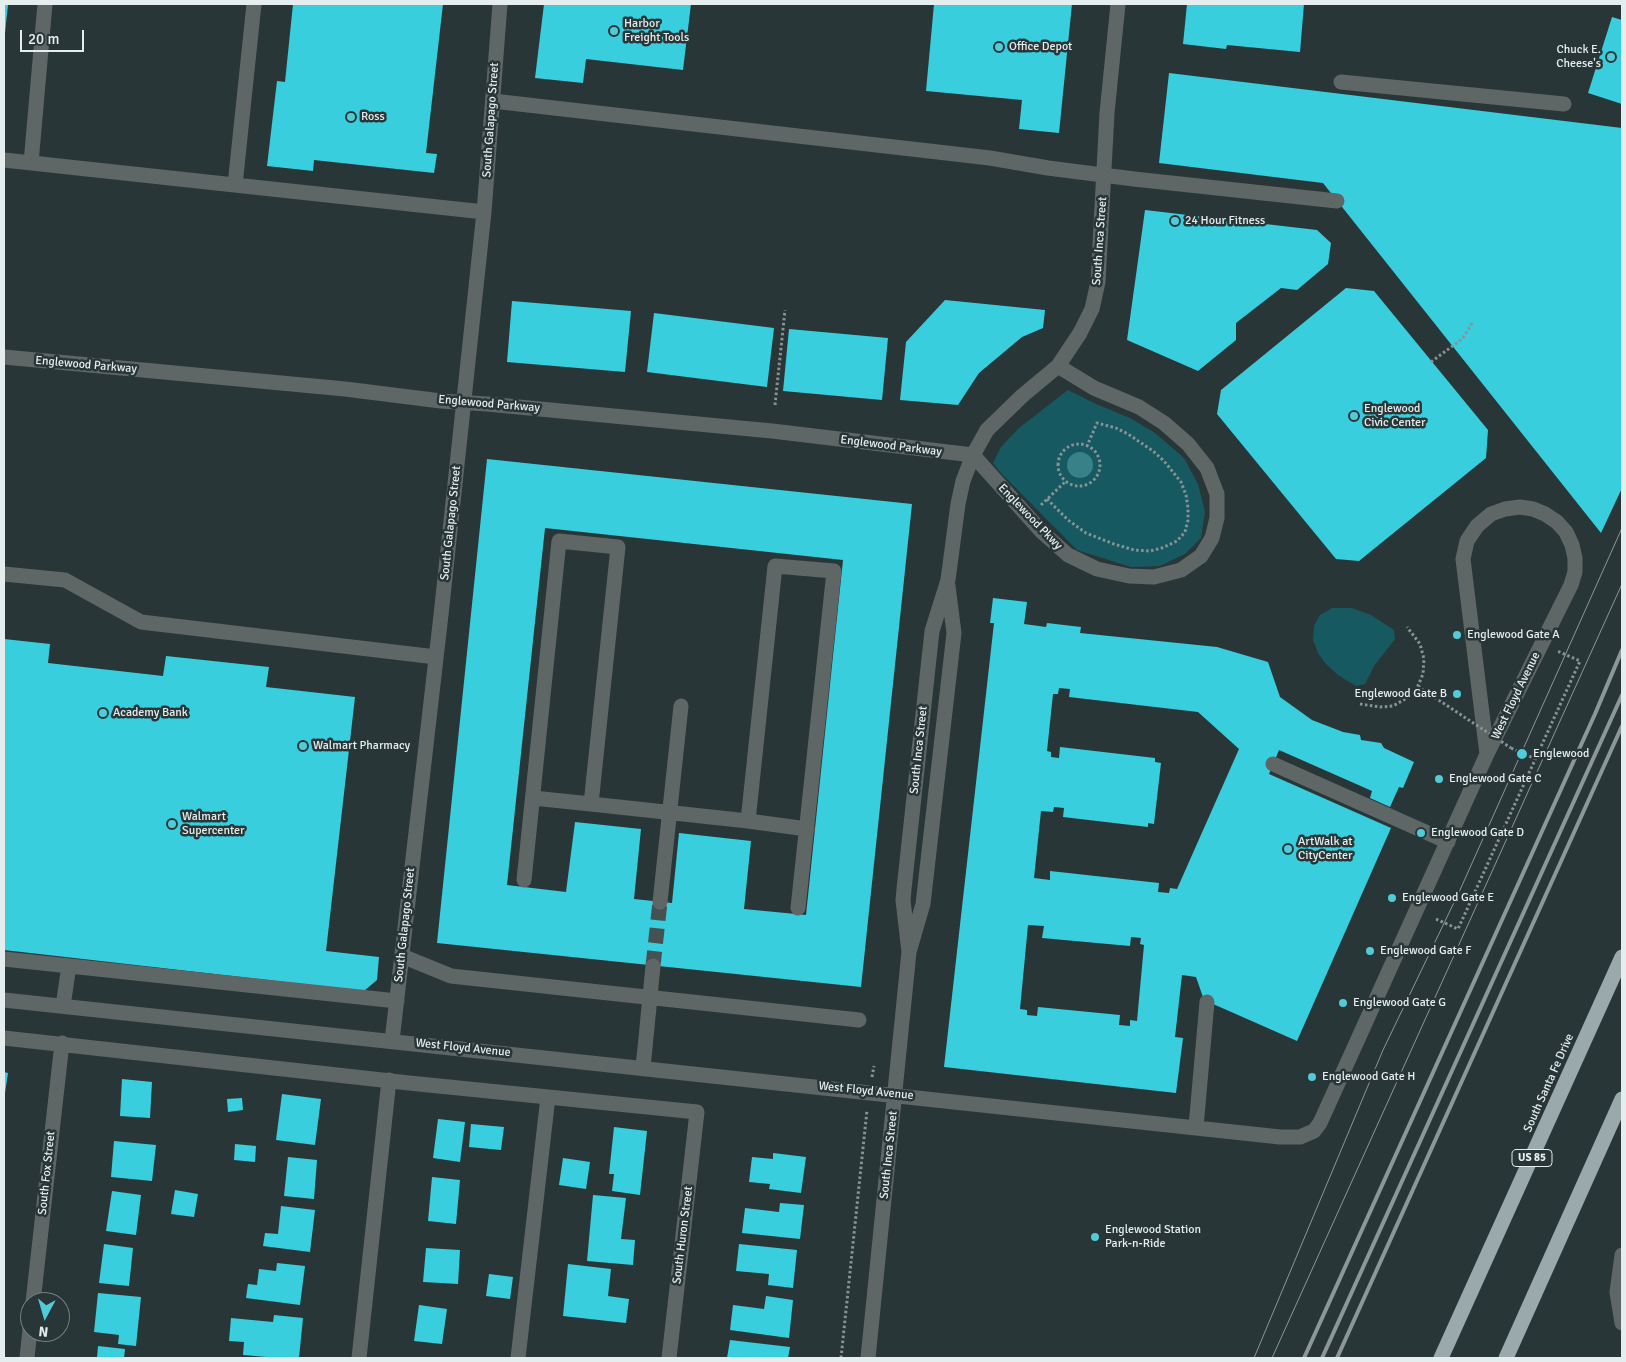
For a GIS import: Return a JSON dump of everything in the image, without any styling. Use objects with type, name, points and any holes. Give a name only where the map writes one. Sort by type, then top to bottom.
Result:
[{"type":"highway","name":"South Santa Fe Drive","points":[[1441,1358],[1622,957]]},
{"type":"highway","points":[[1506,1358],[1622,1099]]},
{"type":"highway","points":[[1516,1358],[1558,1240]]},
{"type":"street","points":[[31,163],[45,4]]},
{"type":"street","points":[[235,185],[254,4]]},
{"type":"street","name":"South Galapago Street","points":[[392,1041],[484,212],[500,4]]},
{"type":"street","name":"South Inca Street","points":[[909,952],[903,900],[932,631],[948,580],[956,514],[963,481],[973,455],[988,430],[1022,396],[1058,366],[1080,333],[1092,310],[1098,282],[1107,113],[1118,4]]},
{"type":"street","points":[[1341,82],[1564,104]]},
{"type":"street","points":[[493,101],[990,158],[1104,176],[1337,202]]},
{"type":"street","points":[[4,160],[484,212]]},
{"type":"street","name":"Englewood Parkway","points":[[4,357],[772,432],[973,455]]},
{"type":"street","name":"Englewood Pkwy","points":[[973,455],[1042,532],[1068,555],[1097,569],[1129,576],[1154,577],[1181,570],[1201,556],[1212,538],[1217,518],[1217,494],[1207,468],[1188,444],[1164,423],[1138,407],[1094,388],[1058,366]]},
{"type":"street","name":"West Floyd Avenue","points":[[4,1000],[1280,1137],[1305,1136],[1314,1131],[1320,1123],[1487,754],[1571,585],[1575,558],[1566,532],[1546,514],[1533,509],[1520,507],[1505,509],[1491,514],[1477,526],[1467,541],[1463,559],[1487,754]]},
{"type":"street","points":[[524,880],[559,541],[618,547],[590,804]]},
{"type":"street","points":[[748,821],[775,566],[834,571],[798,908]]},
{"type":"street","points":[[4,574],[65,580],[141,622],[436,657]]},
{"type":"street","name":"South Inca Street","points":[[868,1358],[909,952],[923,904],[954,633],[948,580]]},
{"type":"street","points":[[660,902],[681,706]]},
{"type":"street","points":[[1273,764],[1448,842]]},
{"type":"street","points":[[532,798],[807,828]]},
{"type":"street","points":[[402,956],[451,976],[859,1020]]},
{"type":"street","points":[[4,959],[397,1001]]},
{"type":"street","points":[[62,1006],[69,966]]},
{"type":"street","points":[[643,1068],[654,966]]},
{"type":"street","points":[[1196,1127],[1207,1002]]},
{"type":"street","points":[[4,1038],[548,1097],[518,1358]]},
{"type":"street","name":"South Fox Street","points":[[34,1292],[62,1044]]},
{"type":"street","points":[[360,1358],[389,1080]]},
{"type":"street","name":"South Huron Street","points":[[548,1097],[697,1112],[668,1358]]},
{"type":"street","points":[[1622,1255],[1617,1281],[1622,1323]]},
{"type":"street","points":[[27,1358],[29,1342]]},
{"type":"path","points":[[775,404],[785,310]]},
{"type":"path","points":[[1431,362],[1462,339],[1473,322]]},
{"type":"path","points":[[1066,481],[1047,499],[1068,520],[1086,533],[1134,550],[1150,551],[1177,541],[1185,532],[1188,508],[1181,482],[1153,451],[1128,434],[1097,422],[1087,446]]},
{"type":"path","points":[[1075,444],[1087,446],[1094,451],[1098,456],[1099,470],[1096,476],[1085,485],[1072,485],[1066,481],[1058,470],[1059,457],[1068,447],[1075,444]]},
{"type":"path","points":[[1360,704],[1380,707],[1393,706],[1407,698],[1418,686],[1424,671],[1424,654],[1417,638],[1407,627]]},
{"type":"path","points":[[1436,919],[1458,929],[1536,759],[1580,661],[1557,651]]},
{"type":"path","points":[[1418,686],[1511,748],[1536,759]]},
{"type":"path","points":[[840,1358],[865,1123]]},
{"type":"shaded area","points":[[1068,390],[1130,418],[1155,433],[1184,458],[1198,484],[1205,512],[1201,538],[1185,554],[1160,566],[1131,567],[1077,550],[993,463],[1001,447],[1019,428]]},
{"type":"shaded area","points":[[1080,452],[1090,455],[1093,465],[1090,475],[1080,478],[1070,475],[1067,465],[1070,455]]},
{"type":"shaded area","points":[[1332,608],[1352,608],[1371,615],[1394,630],[1395,639],[1374,666],[1365,684],[1356,686],[1338,675],[1318,653],[1313,640],[1314,626],[1320,615]]},
{"type":"building","points":[[4,4],[8,5],[5,33],[4,33]]},
{"type":"building","name":"Ross","points":[[293,4],[443,4],[426,153],[437,154],[434,173],[314,160],[313,171],[267,166],[277,81],[285,82]]},
{"type":"building","name":"Harbor Freight Tools","points":[[544,4],[691,4],[683,70],[586,59],[583,83],[535,78]]},
{"type":"building","name":"Office Depot","points":[[934,4],[1072,4],[1059,133],[1019,129],[1022,100],[926,91]]},
{"type":"building","points":[[1187,4],[1304,4],[1300,52],[1227,45],[1226,49],[1183,44]]},
{"type":"building","name":"Chuck E. Cheese's","points":[[1612,17],[1622,20],[1622,104],[1588,93]]},
{"type":"building","points":[[1169,73],[1622,128],[1622,488],[1601,533],[1323,183],[1159,163]]},
{"type":"building","points":[[1145,210],[1317,230],[1331,243],[1328,264],[1297,290],[1281,288],[1236,323],[1236,340],[1198,371],[1127,340]]},
{"type":"building","points":[[1346,288],[1374,291],[1488,430],[1486,458],[1359,561],[1336,559],[1217,414],[1221,390]]},
{"type":"building","points":[[945,300],[1045,310],[1043,328],[1022,337],[979,373],[958,405],[900,400],[906,342]]},
{"type":"building","points":[[512,301],[631,311],[625,372],[507,362]]},
{"type":"building","points":[[654,313],[774,328],[767,387],[647,372]]},
{"type":"building","points":[[789,329],[888,338],[882,400],[783,391]]},
{"type":"building","points":[[487,459],[912,504],[861,987],[437,943]],"holes":[[[545,528],[843,560],[806,915],[744,909],[751,841],[679,833],[672,903],[634,899],[641,829],[575,822],[566,892],[507,885]]]},
{"type":"building","name":"ArtWalk at CityCenter","points":[[993,598],[1027,602],[1024,624],[1046,627],[1047,623],[1081,627],[1080,633],[1217,647],[1268,662],[1280,697],[1312,720],[1343,732],[1360,735],[1361,740],[1381,743],[1384,748],[1414,762],[1403,788],[1399,787],[1390,807],[1370,798],[1372,791],[1279,750],[1269,774],[1391,828],[1297,1041],[1204,1000],[1196,977],[1182,975],[1175,1037],[1183,1038],[1176,1093],[944,1067],[994,623],[990,623]],"holes":[[[1059,688],[1070,689],[1069,697],[1198,712],[1239,749],[1177,889],[1170,888],[1169,893],[1158,892],[1159,883],[1050,871],[1050,880],[1034,878],[1041,811],[1053,812],[1054,807],[1064,808],[1063,817],[1148,827],[1148,823],[1154,824],[1161,763],[1155,762],[1155,758],[1060,747],[1059,758],[1051,757],[1051,752],[1047,751],[1053,694],[1058,694]],[[1028,925],[1044,926],[1042,938],[1130,946],[1131,937],[1141,938],[1140,944],[1144,945],[1137,1021],[1130,1020],[1130,1026],[1119,1025],[1120,1015],[1038,1007],[1037,1016],[1027,1015],[1027,1010],[1020,1009]]]},
{"type":"building","name":"Walmart Supercenter","points":[[4,639],[50,644],[48,663],[163,676],[166,656],[269,667],[266,687],[355,697],[326,951],[379,957],[377,980],[364,991],[4,950]]},
{"type":"building","points":[[4,1072],[8,1073],[5,1093],[4,1093]]},
{"type":"building","points":[[122,1079],[152,1082],[150,1118],[120,1116]]},
{"type":"building","points":[[282,1094],[321,1099],[315,1145],[276,1140]]},
{"type":"building","points":[[242,1098],[243,1110],[228,1112],[227,1099]]},
{"type":"building","points":[[438,1119],[465,1122],[460,1162],[433,1158]]},
{"type":"building","points":[[471,1124],[504,1127],[501,1150],[469,1147]]},
{"type":"building","points":[[614,1127],[647,1131],[640,1195],[612,1191],[614,1174],[609,1174]]},
{"type":"building","points":[[114,1141],[156,1145],[152,1181],[111,1177]]},
{"type":"building","points":[[235,1144],[256,1146],[255,1162],[234,1160]]},
{"type":"building","points":[[773,1153],[806,1157],[801,1193],[769,1189],[770,1184],[749,1182],[752,1157],[773,1159]]},
{"type":"building","points":[[288,1157],[317,1160],[314,1199],[284,1196]]},
{"type":"building","points":[[563,1158],[590,1162],[586,1189],[559,1185]]},
{"type":"building","points":[[432,1177],[460,1180],[456,1224],[428,1221]]},
{"type":"building","points":[[175,1190],[198,1194],[194,1217],[171,1214]]},
{"type":"building","points":[[112,1191],[141,1195],[136,1235],[106,1231]]},
{"type":"building","points":[[593,1195],[626,1198],[621,1239],[635,1240],[633,1265],[587,1261]]},
{"type":"building","points":[[780,1203],[804,1205],[800,1239],[742,1233],[745,1208],[779,1212]]},
{"type":"building","points":[[281,1206],[315,1210],[310,1252],[263,1246],[265,1233],[278,1234]]},
{"type":"building","points":[[104,1244],[133,1248],[129,1286],[99,1283]]},
{"type":"building","points":[[739,1244],[797,1250],[793,1288],[768,1285],[769,1274],[736,1271]]},
{"type":"building","points":[[426,1248],[460,1250],[458,1284],[423,1282]]},
{"type":"building","points":[[277,1263],[305,1266],[300,1305],[246,1298],[248,1284],[257,1285],[259,1269],[276,1271]]},
{"type":"building","points":[[568,1264],[611,1269],[608,1296],[629,1299],[626,1323],[563,1316]]},
{"type":"building","points":[[489,1274],[513,1277],[510,1299],[486,1296]]},
{"type":"building","points":[[98,1293],[141,1297],[136,1346],[118,1344],[119,1335],[94,1332]]},
{"type":"building","points":[[766,1296],[793,1300],[789,1338],[730,1330],[733,1305],[764,1309]]},
{"type":"building","points":[[419,1305],[447,1309],[442,1344],[414,1341]]},
{"type":"building","points":[[274,1315],[303,1318],[299,1358],[243,1355],[244,1342],[229,1341],[231,1318],[273,1322]]},
{"type":"building","points":[[730,1340],[790,1347],[788,1358],[727,1358]]},
{"type":"building","points":[[98,1346],[125,1349],[124,1358],[97,1358]]},
{"type":"tunnel","points":[[653,966],[660,902]]},
{"type":"tram line","points":[[1254,1358],[1383,1050],[1460,890],[1622,528]]},
{"type":"tram line","points":[[1272,1358],[1622,584]]},
{"type":"railway","points":[[1304,1358],[1595,714],[1622,650]]},
{"type":"railway","points":[[1322,1358],[1622,695]]},
{"type":"railway","points":[[1337,1358],[1622,726]]},
{"type":"place","name":"Harbor Freight Tools","points":[[614,31]]},
{"type":"place","name":"Office Depot","points":[[999,47]]},
{"type":"place","name":"Chuck E. Cheese's","points":[[1611,57]]},
{"type":"place","name":"Ross","points":[[351,117]]},
{"type":"place","name":"24 Hour Fitness","points":[[1175,221]]},
{"type":"place","name":"Englewood Civic Center","points":[[1354,416]]},
{"type":"place","name":"Englewood Gate A","points":[[1457,635]]},
{"type":"place","name":"Englewood Gate B","points":[[1457,694]]},
{"type":"place","name":"Academy Bank","points":[[103,713]]},
{"type":"place","name":"Walmart Pharmacy","points":[[303,746]]},
{"type":"place","name":"Englewood","points":[[1522,754]]},
{"type":"place","name":"Englewood Gate C","points":[[1439,779]]},
{"type":"place","name":"Walmart Supercenter","points":[[172,824]]},
{"type":"place","name":"Englewood Gate D","points":[[1421,833]]},
{"type":"place","name":"ArtWalk at CityCenter","points":[[1288,849]]},
{"type":"place","name":"Englewood Gate E","points":[[1392,898]]},
{"type":"place","name":"Englewood Gate F","points":[[1370,951]]},
{"type":"place","name":"Englewood Gate G","points":[[1343,1003]]},
{"type":"place","name":"Englewood Gate H","points":[[1312,1077]]},
{"type":"place","name":"Englewood Station Park-n-Ride","points":[[1095,1237]]}]
